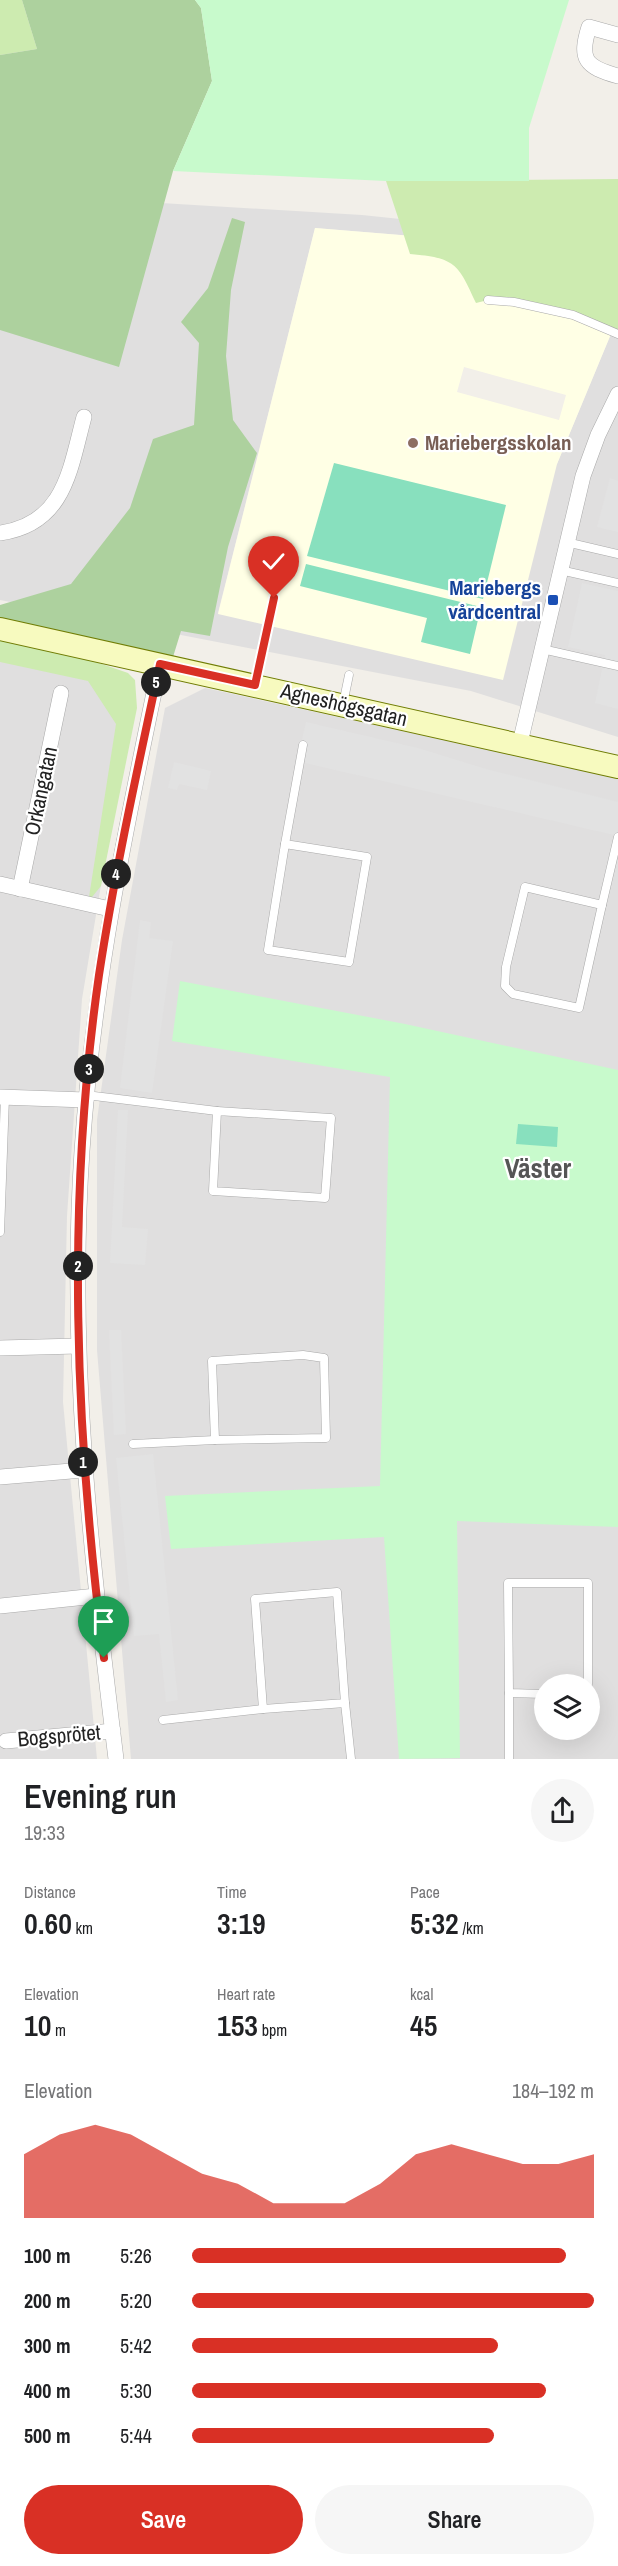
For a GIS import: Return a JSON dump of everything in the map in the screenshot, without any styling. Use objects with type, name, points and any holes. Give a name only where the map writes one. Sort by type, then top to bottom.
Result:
[{"type":"street","points":[[618,35],[589,27],[583,49],[586,59],[594,68],[618,76]]},
{"type":"street","points":[[520,743],[566,542],[590,455],[618,394]]},
{"type":"street","points":[[0,533],[34,522],[55,504],[68,478],[84,417]]},
{"type":"street","name":"Agneshögsgatan","points":[[0,629],[520,743],[618,767]]},
{"type":"street","points":[[116,1759],[83,1470],[78,1346],[79,1209],[86,1098],[99,977],[110,909],[160,664]]},
{"type":"street","name":"Orkangatan","points":[[20,889],[61,693]]},
{"type":"street","points":[[0,885],[110,909]]},
{"type":"street","points":[[2,1097],[86,1098]]},
{"type":"street","points":[[0,1348],[78,1346]]},
{"type":"street","points":[[0,1477],[83,1470]]},
{"type":"street","points":[[0,1606],[96,1596]]},
{"type":"street","name":"Bogsprötet","points":[[6,1741],[113,1731]]},
{"type":"lane","points":[[488,300],[514,302],[573,315],[618,334]]},
{"type":"lane","points":[[566,542],[618,554]]},
{"type":"lane","points":[[560,570],[618,583]]},
{"type":"lane","points":[[255,685],[274,598]]},
{"type":"lane","points":[[542,649],[618,666]]},
{"type":"lane","points":[[343,705],[349,675]]},
{"type":"lane","points":[[285,844],[367,857],[349,962],[268,950],[285,844],[303,745]]},
{"type":"lane","points":[[602,905],[525,887],[505,986],[513,994],[579,1008],[618,837]]},
{"type":"lane","points":[[0,1232],[2,1097]]},
{"type":"lane","points":[[86,1098],[217,1111],[331,1118],[325,1198],[213,1191],[217,1111]]},
{"type":"lane","points":[[133,1444],[326,1438],[324,1358],[303,1354],[212,1361],[215,1440]]},
{"type":"lane","points":[[509,1759],[508,1583],[588,1583],[588,1674]]},
{"type":"lane","points":[[264,1709],[255,1599],[337,1592],[351,1759]]},
{"type":"lane","points":[[509,1693],[534,1694]]},
{"type":"lane","points":[[163,1720],[345,1703]]},
{"type":"shaded area","points":[[0,93],[112,200],[362,215],[561,236],[618,253],[315,228],[218,613],[557,464],[618,317],[618,737],[471,691],[0,600]]},
{"type":"shaded area","name":"Mariebergsskolan","points":[[315,228],[618,253],[618,317],[557,464],[503,680],[218,614]],"holes":[[[464,367],[566,395],[559,420],[457,392]]]},
{"type":"shaded area","points":[[610,478],[618,481],[618,532],[597,527]]},
{"type":"shaded area","points":[[582,583],[618,591],[618,709],[595,703],[605,655],[568,647]]},
{"type":"shaded area","points":[[0,649],[128,678],[132,699],[82,999],[67,1216],[63,1402],[97,1759],[0,1759]]},
{"type":"shaded area","points":[[205,688],[618,778],[618,1759],[131,1759],[97,1350],[97,1120],[122,940],[165,708]]},
{"type":"shaded area","points":[[306,722],[418,748],[486,769],[618,802],[618,836],[297,761]]},
{"type":"shaded area","points":[[174,762],[211,771],[207,790],[179,784],[177,790],[168,788]]},
{"type":"shaded area","points":[[140,920],[151,922],[149,938],[173,941],[152,1093],[120,1088]]},
{"type":"shaded area","points":[[118,1110],[128,1110],[122,1227],[148,1229],[145,1265],[110,1263]]},
{"type":"shaded area","points":[[109,1330],[121,1330],[126,1434],[114,1435]]},
{"type":"shaded area","points":[[153,1454],[178,1700],[166,1702],[159,1634],[134,1636],[116,1458]]},
{"type":"green space","points":[[0,0],[22,0],[37,49],[0,55]]},
{"type":"green space","points":[[22,0],[195,0],[201,8],[212,81],[173,171],[119,367],[0,330],[0,55],[37,49]]},
{"type":"green space","points":[[195,0],[569,0],[529,128],[529,181],[386,181],[173,171],[212,81],[201,8]]},
{"type":"green space","points":[[618,179],[618,333],[573,315],[488,300],[476,303],[464,279],[453,265],[437,258],[410,254],[386,181]]},
{"type":"green space","points":[[232,218],[245,222],[231,290],[226,356],[233,420],[257,453],[228,547],[210,636],[181,631],[173,657],[0,618],[0,605],[71,584],[130,508],[153,439],[194,425],[199,343],[181,322],[208,288]]},
{"type":"green space","points":[[334,463],[506,505],[483,599],[307,556]]},
{"type":"green space","points":[[306,564],[481,607],[470,654],[421,642],[427,618],[300,586]]},
{"type":"green space","points":[[0,638],[70,653],[128,673],[135,680],[137,708],[101,886],[92,897],[89,897],[116,724],[88,681],[0,662]]},
{"type":"green space","points":[[180,981],[405,1024],[618,1070],[618,1527],[457,1521],[460,1758],[399,1759],[384,1537],[171,1549],[165,1496],[380,1486],[390,1077],[172,1041]]},
{"type":"green space","points":[[518,1124],[558,1127],[557,1147],[516,1144]]},
{"type":"place","name":"Mariebergsskolan","points":[[413,443]]},
{"type":"place","name":"Mariebergs vårdcentral","points":[[553,600]]},
{"type":"district","name":"Väster","points":[[538,1169]]},
{"type":"route","points":[[104,1658],[83,1470],[78,1346],[79,1209],[82,1153],[99,977],[122,843],[160,664],[255,685],[274,598]]}]
